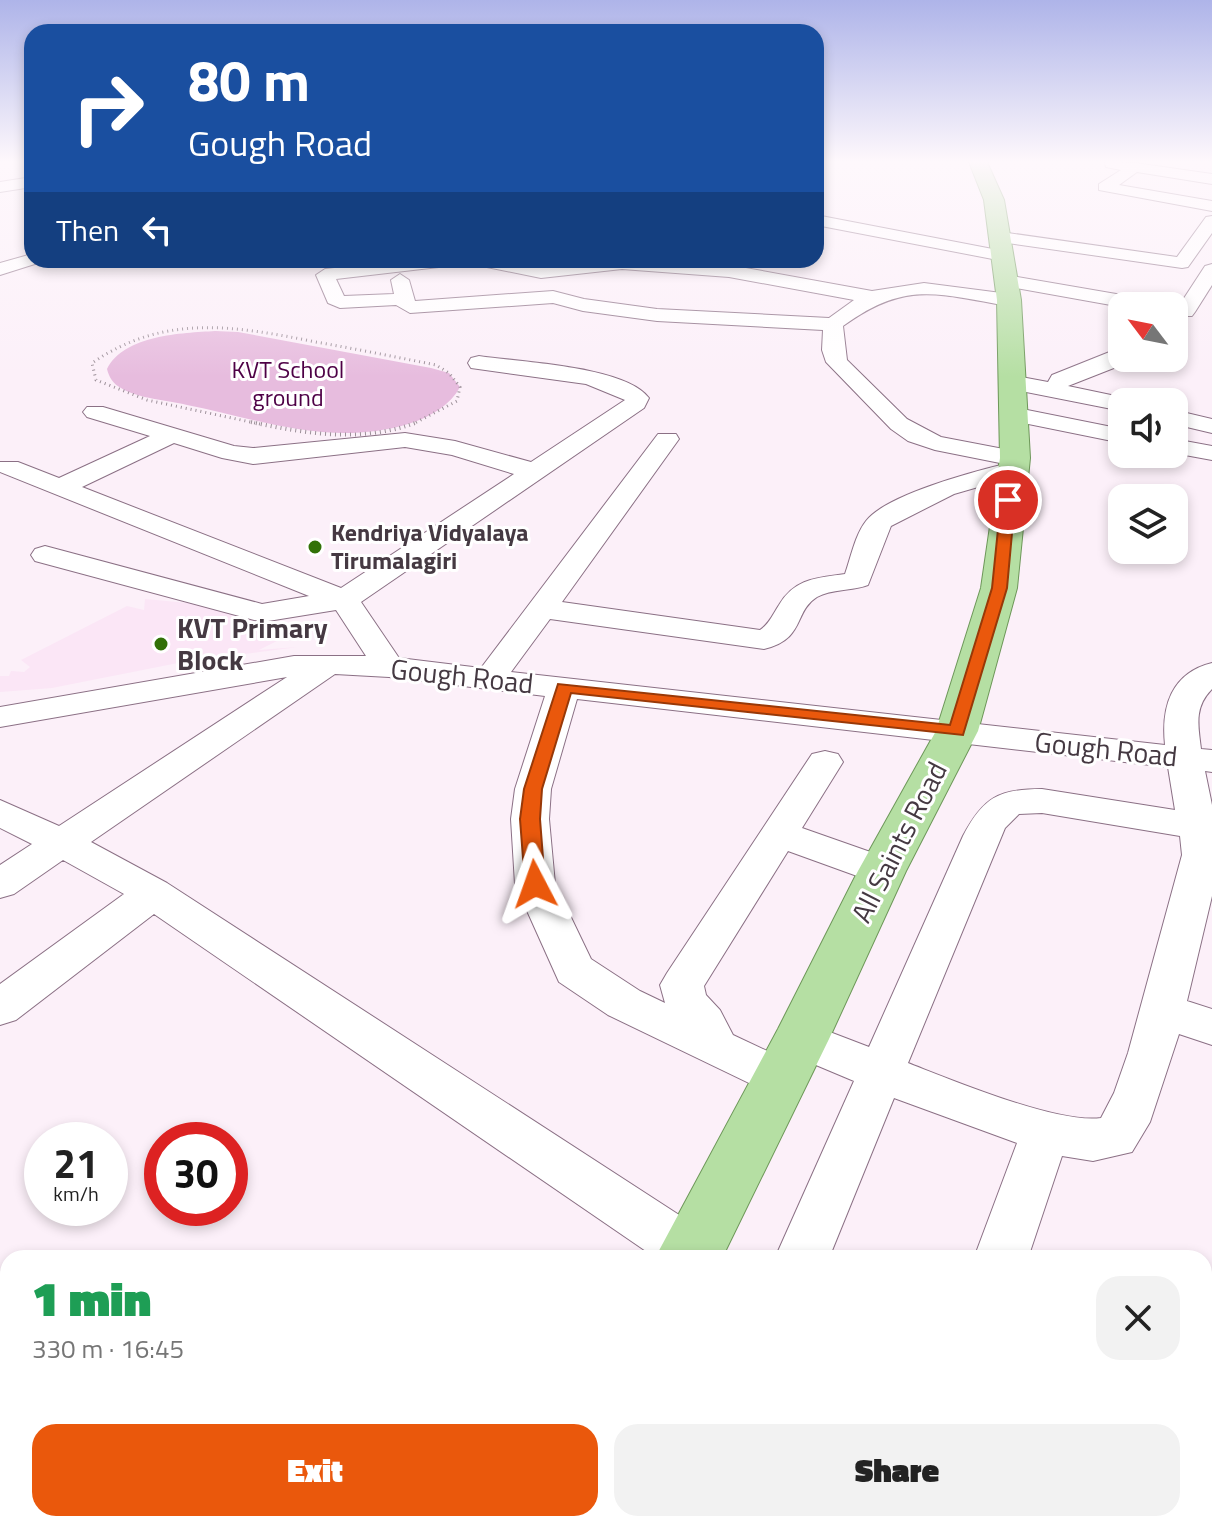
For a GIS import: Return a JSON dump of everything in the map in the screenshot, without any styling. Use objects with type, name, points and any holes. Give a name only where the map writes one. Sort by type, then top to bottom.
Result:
[{"type":"main road","name":"All Saints Road","points":[[693,1250],[882,871],[957,731],[999,588],[1013,464],[1010,263],[1002,233]]},
{"type":"street","points":[[877,233],[1010,263],[1108,293]]},
{"type":"street","points":[[1010,263],[1034,233]]},
{"type":"street","points":[[697,268],[754,275],[872,297],[1010,263],[1182,263],[1203,233]]},
{"type":"street","points":[[0,269],[24,262]]},
{"type":"street","points":[[354,268],[325,275],[337,301],[402,289],[406,305],[418,308],[492,299],[553,297],[583,305],[657,315],[833,324],[872,297]]},
{"type":"street","points":[[388,268],[428,271],[436,268]]},
{"type":"street","points":[[520,268],[541,272],[582,268]]},
{"type":"street","points":[[1188,300],[1212,270]]},
{"type":"street","points":[[541,272],[553,297]]},
{"type":"street","points":[[1188,312],[1206,315]]},
{"type":"street","points":[[833,324],[833,350],[837,362],[877,406],[899,424],[935,443],[1013,464]]},
{"type":"street","points":[[509,367],[537,350]]},
{"type":"street","points":[[1055,390],[1060,380],[1108,362]]},
{"type":"street","points":[[45,555],[262,613],[344,600],[633,407],[637,398],[628,390],[605,382],[479,363]]},
{"type":"street","points":[[1011,382],[1108,401]]},
{"type":"street","points":[[95,412],[231,453],[253,456],[391,441],[427,442],[536,472]]},
{"type":"street","points":[[1012,414],[1108,433]]},
{"type":"street","points":[[1188,420],[1212,426]]},
{"type":"street","points":[[62,486],[172,435]]},
{"type":"street","points":[[490,678],[667,439]]},
{"type":"street","points":[[1188,449],[1212,453]]},
{"type":"street","points":[[540,608],[764,640],[784,629],[795,601],[807,589],[847,584],[858,579],[875,527],[881,520],[945,488],[1013,464]]},
{"type":"street","points":[[9,467],[344,600],[389,667]]},
{"type":"street","points":[[0,884],[329,664]]},
{"type":"street","name":"Gough Road","points":[[0,717],[261,670],[329,664],[490,678],[1199,759]]},
{"type":"street","points":[[564,688],[533,789],[530,819],[535,884],[574,970],[624,1003],[705,1042],[879,1070],[1045,1133],[1098,1143],[1115,1138],[1126,1127],[1147,1069],[1202,855],[1199,759],[1178,723],[1182,705],[1212,673]]},
{"type":"street","points":[[705,1042],[710,1035],[709,1029],[684,1000],[682,985],[825,762]]},
{"type":"street","points":[[805,1250],[879,1070],[988,824],[1009,803],[1039,800],[1199,827]]},
{"type":"street","points":[[0,812],[153,893],[683,1250]]},
{"type":"street","points":[[780,834],[882,871]]},
{"type":"street","points":[[0,1008],[153,893]]},
{"type":"street","points":[[1162,1011],[1212,1027]]},
{"type":"street","points":[[1004,1250],[1045,1133]]},
{"type":"path","points":[[241,327],[436,365],[449,373],[460,387],[457,401],[409,427],[374,434],[344,435],[280,427],[113,391],[96,380],[92,363],[112,348],[177,328],[241,327]]},
{"type":"shaded area","name":"KVT Primary Block","points":[[145,599],[188,603],[268,621],[259,631],[295,632],[259,650],[298,647],[178,663],[52,688],[0,692],[0,676],[9,676],[11,671],[24,672],[30,667],[21,660],[127,606],[144,610]]},
{"type":"green space","name":"KVT School ground","points":[[238,332],[431,368],[449,373],[460,387],[439,409],[410,424],[345,433],[285,427],[145,397],[118,386],[109,375],[107,369],[115,358],[140,343],[171,335]]},
{"type":"place","name":"Kendriya Vidyalaya Tirumalagiri","points":[[315,547]]},
{"type":"place","name":"KVT Primary Block","points":[[161,644]]},
{"type":"route","points":[[535,884],[530,819],[533,789],[564,688],[957,731],[999,588],[1008,500]]}]
